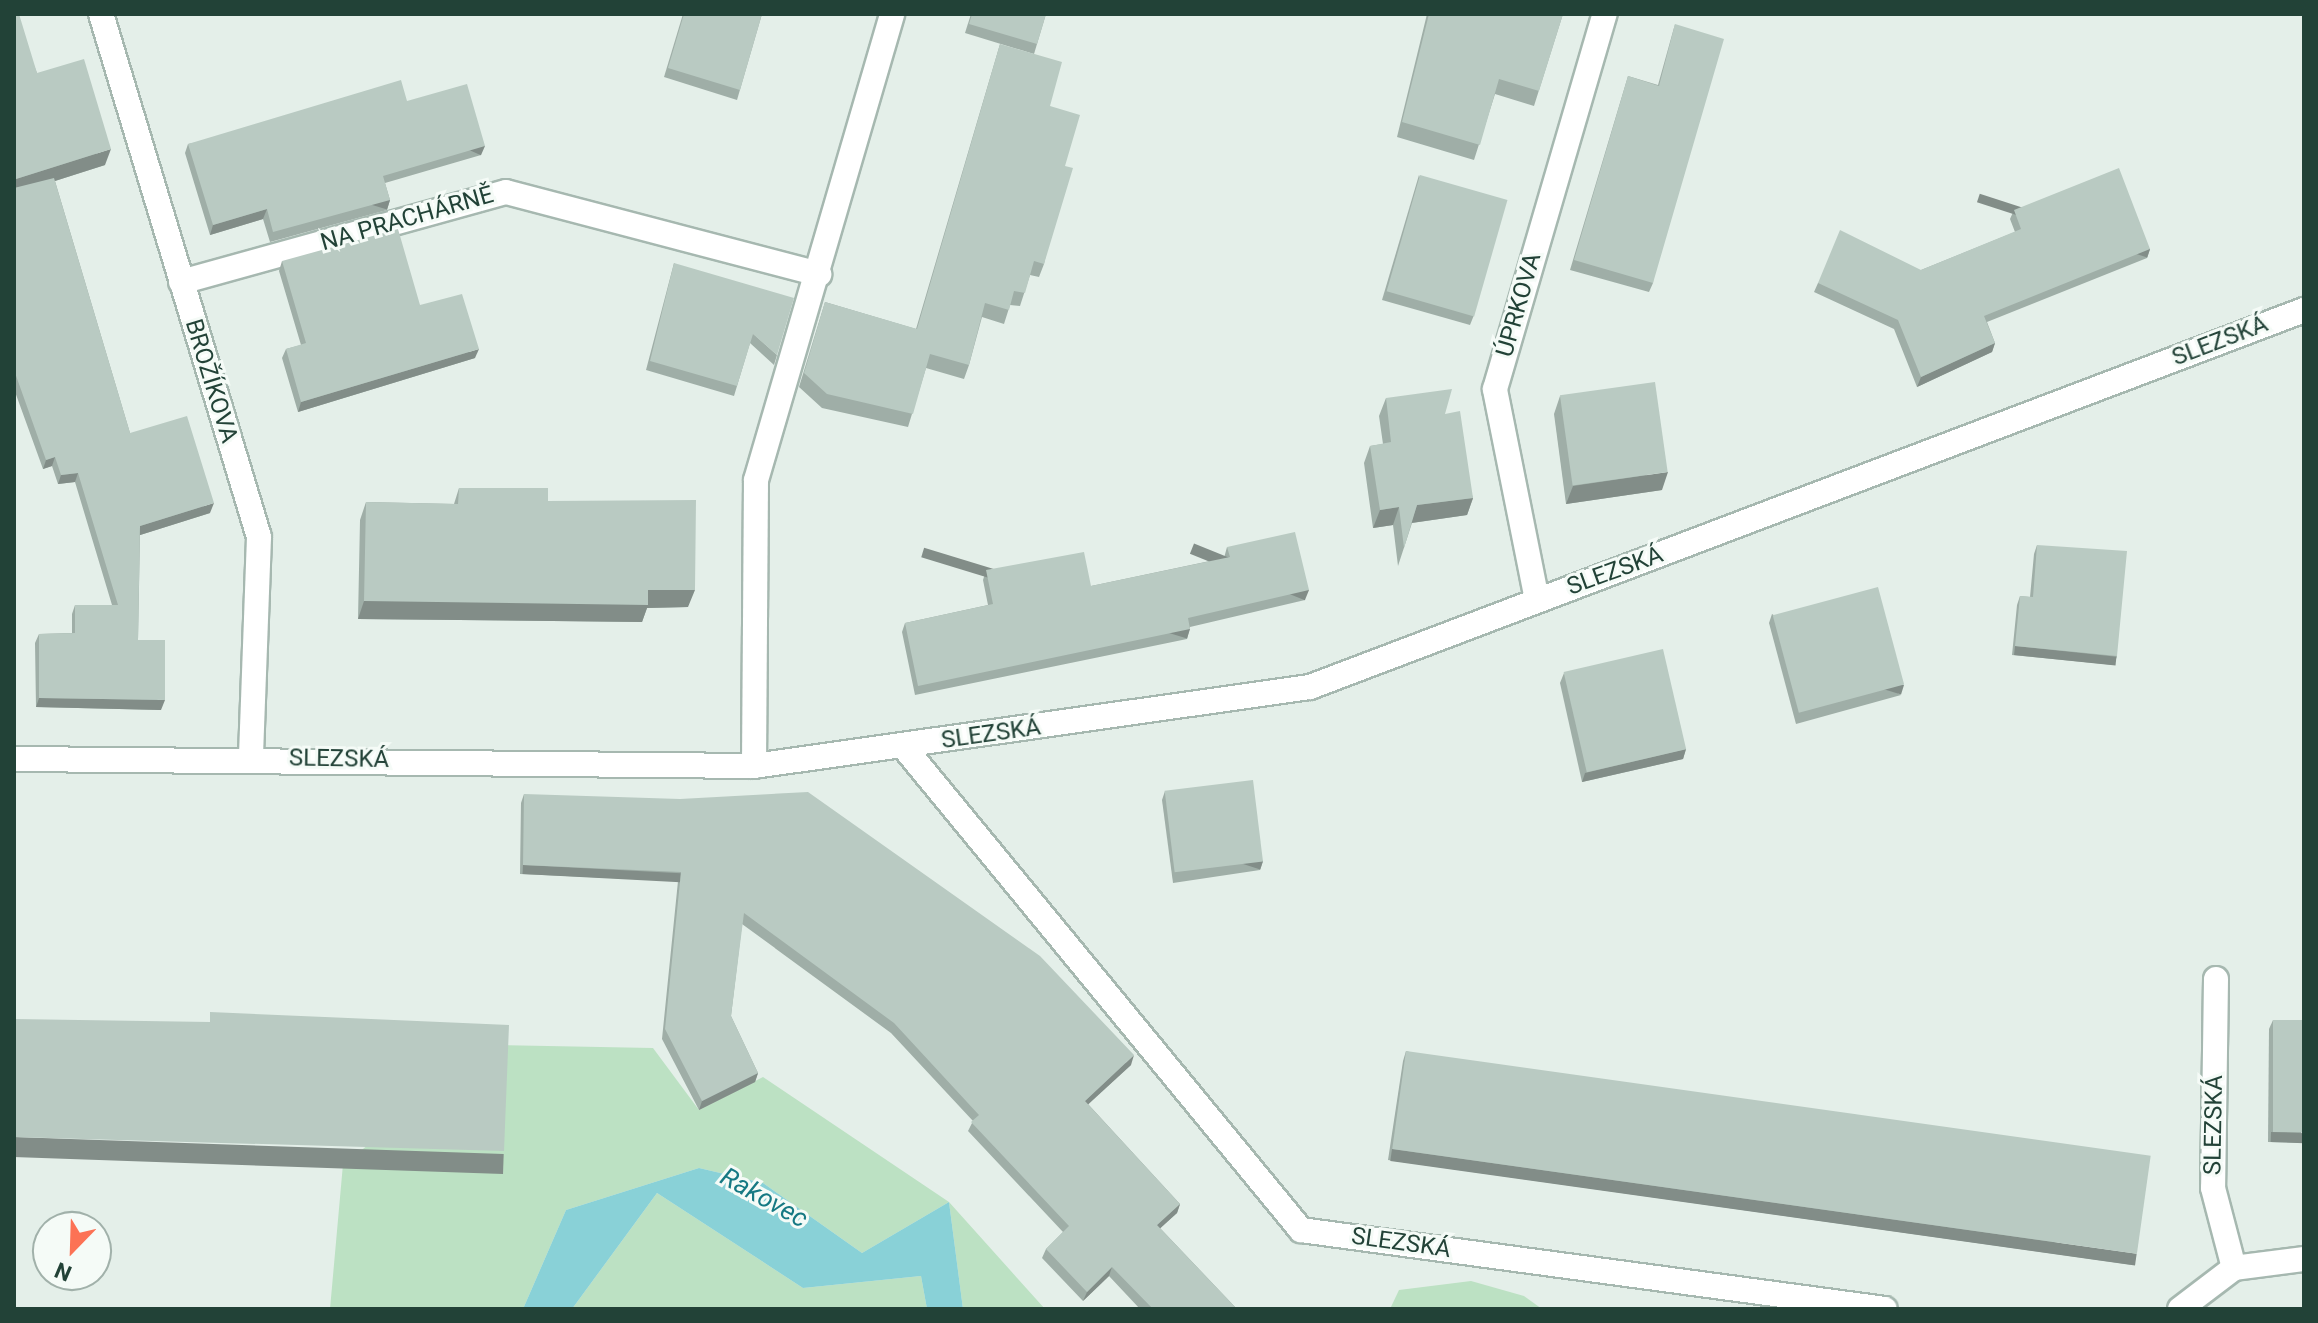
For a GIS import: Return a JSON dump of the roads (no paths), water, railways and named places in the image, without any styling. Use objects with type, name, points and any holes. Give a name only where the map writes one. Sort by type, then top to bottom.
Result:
[{"type":"street","name":"BROŽÍKOVA","points":[[101,14],[259,537],[251,758]]},
{"type":"street","points":[[754,766],[756,480],[819,274],[892,14]]},
{"type":"street","name":"ÚPRKOVA","points":[[1537,600],[1495,389],[1605,14]]},
{"type":"street","name":"NA PRACHÁRNĚ","points":[[181,282],[506,192],[819,274]]},
{"type":"street","name":"SLEZSKÁ","points":[[14,759],[251,758],[754,766],[1310,687],[2304,310]]},
{"type":"street","name":"SLEZSKÁ","points":[[903,746],[1301,1230],[1885,1309]]},
{"type":"street","name":"SLEZSKÁ","points":[[2216,979],[2213,1188],[2234,1268]]},
{"type":"street","points":[[2180,1309],[2234,1268],[2304,1259]]},
{"type":"water","name":"Rakovec","points":[[699,1168],[763,1183],[862,1253],[949,1202],[963,1309],[927,1309],[921,1276],[803,1288],[657,1193],[572,1309],[523,1309],[566,1210]]}]
